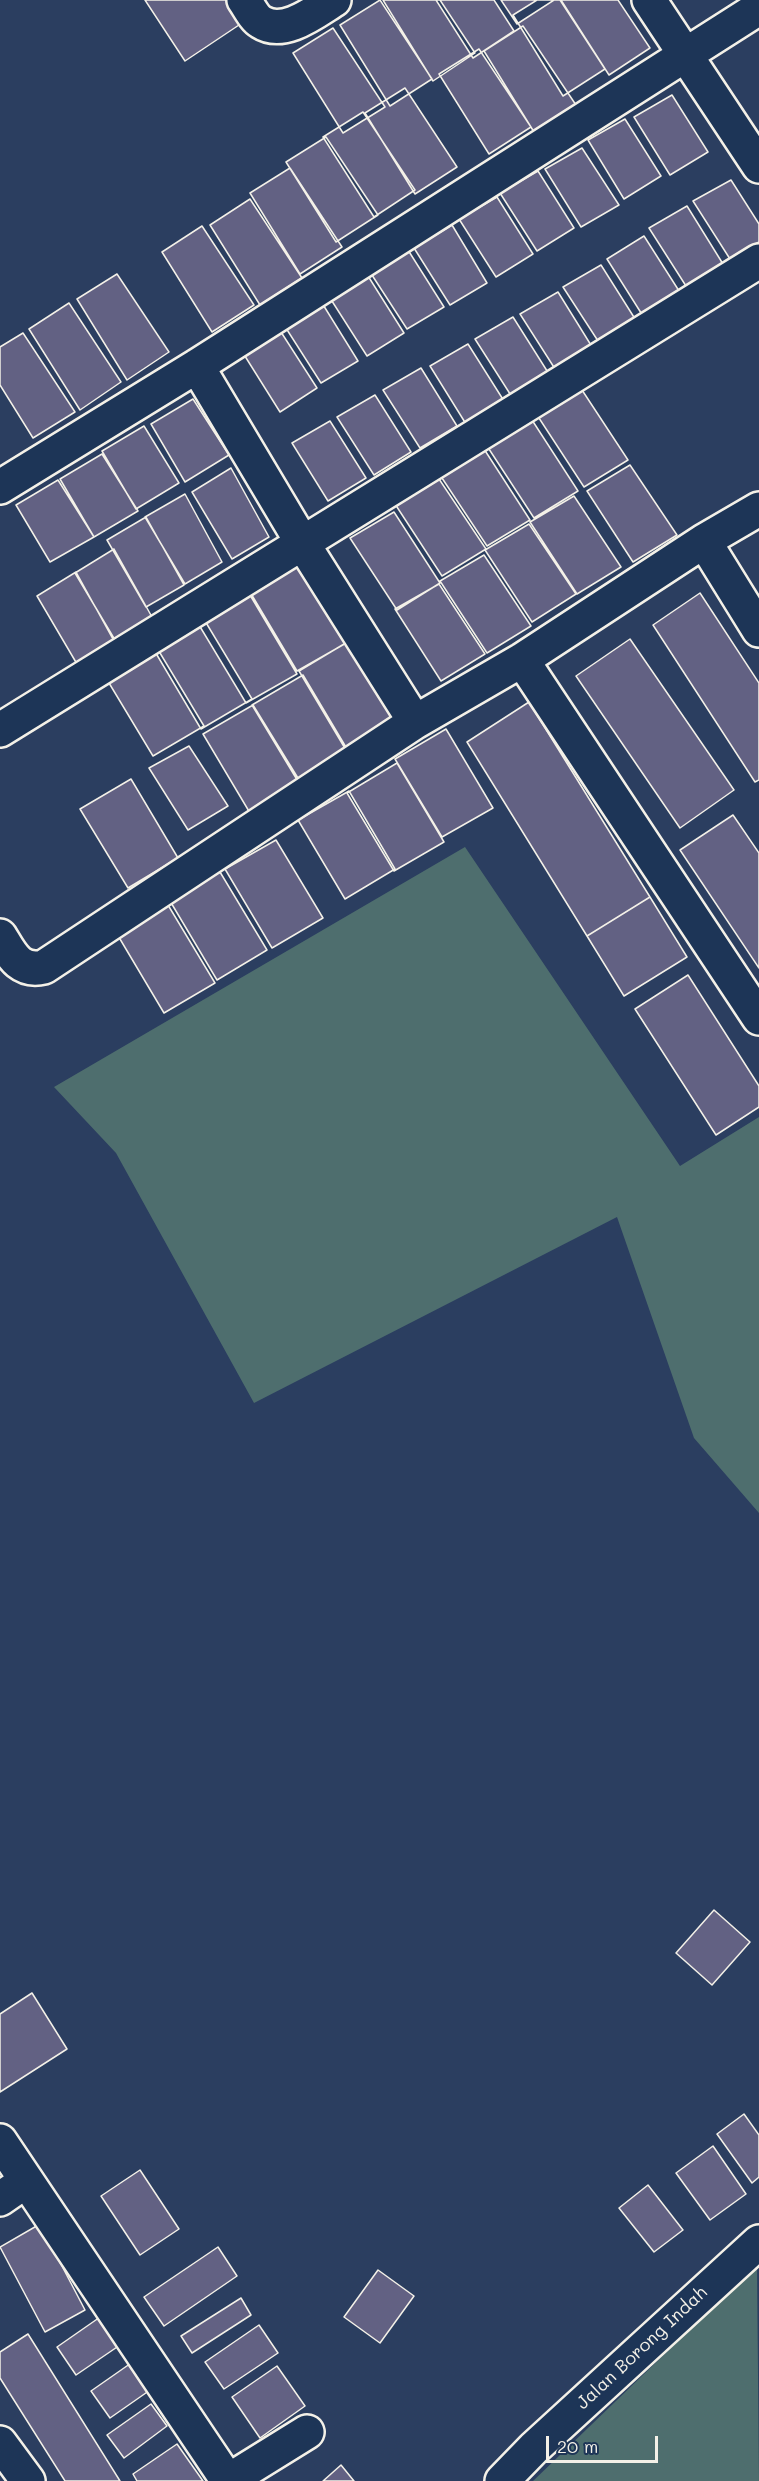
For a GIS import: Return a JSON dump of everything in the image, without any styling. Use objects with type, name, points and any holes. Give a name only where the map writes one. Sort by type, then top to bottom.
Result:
[{"type":"street","points":[[244,0],[260,22],[271,27],[302,20],[334,0]]},
{"type":"street","points":[[649,0],[759,166]]},
{"type":"street","points":[[0,487],[197,366],[759,8]]},
{"type":"street","points":[[0,730],[759,261]]},
{"type":"street","points":[[197,366],[303,544],[415,722]]},
{"type":"street","points":[[0,936],[15,961],[30,968],[44,967],[415,722],[522,660],[704,541],[759,509]]},
{"type":"street","points":[[704,541],[759,630]]},
{"type":"street","points":[[522,660],[759,1018]]},
{"type":"street","points":[[0,2141],[228,2481],[307,2432]]},
{"type":"street","points":[[0,2199],[26,2181]]},
{"type":"street","name":"Jalan Borong Indah","points":[[502,2481],[576,2409],[759,2242]]},
{"type":"street","points":[[0,2443],[28,2481]]},
{"type":"green space","points":[[465,847],[680,1166],[759,1117],[759,1513],[694,1438],[617,1217],[254,1403],[116,1153],[54,1087]]},
{"type":"green space","points":[[757,2265],[759,2481],[533,2481]]},
{"type":"building","points":[[145,0],[231,0],[245,21],[185,61]]},
{"type":"building","points":[[380,0],[432,79],[390,106],[340,25]]},
{"type":"building","points":[[383,0],[440,0],[475,53],[433,81]]},
{"type":"building","points":[[436,0],[494,0],[514,31],[473,58]]},
{"type":"building","points":[[501,0],[554,0],[517,24]]},
{"type":"building","points":[[537,0],[560,0],[605,69],[563,96],[513,15]]},
{"type":"building","points":[[561,0],[618,0],[650,48],[609,75]]},
{"type":"building","points":[[523,26],[576,105],[534,132],[484,51]]},
{"type":"building","points":[[333,28],[385,107],[343,133],[293,53]]},
{"type":"building","points":[[479,49],[531,127],[489,154],[439,74]]},
{"type":"building","points":[[405,88],[457,167],[415,194],[365,113]]},
{"type":"building","points":[[672,95],[708,152],[670,175],[634,117]]},
{"type":"building","points":[[363,112],[415,190],[374,217],[323,137]]},
{"type":"building","points":[[625,119],[661,176],[624,199],[588,140]]},
{"type":"building","points":[[326,137],[378,215],[336,242],[286,162]]},
{"type":"building","points":[[582,148],[619,205],[581,227],[545,169]]},
{"type":"building","points":[[290,168],[342,247],[300,274],[250,193]]},
{"type":"building","points":[[538,171],[574,228],[537,251],[500,193]]},
{"type":"building","points":[[731,180],[759,224],[759,242],[730,259],[693,201]]},
{"type":"building","points":[[497,197],[533,254],[496,277],[459,219]]},
{"type":"building","points":[[250,199],[302,278],[260,305],[210,225]]},
{"type":"building","points":[[687,206],[723,264],[686,286],[649,228]]},
{"type":"building","points":[[452,225],[487,283],[450,305],[414,248]]},
{"type":"building","points":[[202,226],[254,305],[212,332],[162,252]]},
{"type":"building","points":[[644,236],[681,294],[643,316],[607,259]]},
{"type":"building","points":[[408,250],[444,307],[407,329],[370,272]]},
{"type":"building","points":[[601,265],[637,322],[600,344],[563,287]]},
{"type":"building","points":[[117,274],[169,352],[127,380],[77,299]]},
{"type":"building","points":[[368,276],[404,333],[367,356],[330,298]]},
{"type":"building","points":[[558,292],[594,350],[557,372],[520,314]]},
{"type":"building","points":[[69,303],[121,382],[80,410],[29,329]]},
{"type":"building","points":[[322,303],[358,361],[321,383],[284,325]]},
{"type":"building","points":[[513,317],[549,374],[512,397],[475,339]]},
{"type":"building","points":[[281,332],[317,388],[280,412],[243,353]]},
{"type":"building","points":[[23,333],[75,412],[33,438],[0,385],[0,347]]},
{"type":"building","points":[[468,344],[504,401],[466,424],[430,366]]},
{"type":"building","points":[[421,368],[457,426],[420,448],[383,390]]},
{"type":"building","points":[[582,390],[628,460],[584,487],[537,415]]},
{"type":"building","points":[[375,395],[411,452],[374,475],[337,417]]},
{"type":"building","points":[[193,399],[229,455],[185,482],[151,424]]},
{"type":"building","points":[[532,420],[578,491],[534,518],[487,446]]},
{"type":"building","points":[[330,421],[366,478],[328,501],[292,443]]},
{"type":"building","points":[[144,426],[179,483],[136,509],[102,451]]},
{"type":"building","points":[[484,449],[530,520],[487,546],[440,475]]},
{"type":"building","points":[[102,454],[138,511],[94,537],[60,479]]},
{"type":"building","points":[[630,465],[677,535],[633,562],[587,491]]},
{"type":"building","points":[[231,468],[269,537],[232,559],[192,492]]},
{"type":"building","points":[[439,479],[486,549],[442,576],[395,504]]},
{"type":"building","points":[[58,480],[94,537],[50,562],[16,505]]},
{"type":"building","points":[[185,494],[222,562],[185,584],[145,517]]},
{"type":"building","points":[[574,496],[621,567],[577,594],[530,522]]},
{"type":"building","points":[[394,512],[440,583],[397,610],[350,538]]},
{"type":"building","points":[[146,517],[184,585],[146,607],[107,540]]},
{"type":"building","points":[[529,524],[576,594],[532,622],[485,550]]},
{"type":"building","points":[[114,549],[152,617],[115,640],[75,573]]},
{"type":"building","points":[[484,555],[531,626],[487,653],[440,581]]},
{"type":"building","points":[[301,563],[348,642],[297,671],[250,592]]},
{"type":"building","points":[[76,572],[114,641],[77,664],[37,596]]},
{"type":"building","points":[[439,584],[485,654],[441,681],[395,609]]},
{"type":"building","points":[[700,593],[759,683],[759,780],[755,782],[653,625]]},
{"type":"building","points":[[250,595],[297,674],[246,703],[199,625]]},
{"type":"building","points":[[205,621],[252,699],[201,729],[154,650]]},
{"type":"building","points":[[630,639],[734,790],[680,828],[576,676]]},
{"type":"building","points":[[349,641],[396,720],[346,750],[299,671]]},
{"type":"building","points":[[157,648],[204,726],[153,756],[106,678]]},
{"type":"building","points":[[303,675],[350,754],[299,783],[252,705]]},
{"type":"building","points":[[529,702],[650,897],[587,936],[467,742]]},
{"type":"building","points":[[253,705],[301,783],[250,813],[203,734]]},
{"type":"building","points":[[446,729],[493,808],[442,837],[395,759]]},
{"type":"building","points":[[189,746],[228,806],[188,830],[149,768]]},
{"type":"building","points":[[397,763],[444,842],[394,871],[347,793]]},
{"type":"building","points":[[131,779],[178,858],[128,888],[80,809]]},
{"type":"building","points":[[349,791],[395,869],[345,899],[298,820]]},
{"type":"building","points":[[733,815],[759,853],[759,968],[680,850]]},
{"type":"building","points":[[276,840],[323,918],[272,948],[225,869]]},
{"type":"building","points":[[220,872],[267,950],[217,980],[170,901]]},
{"type":"building","points":[[650,897],[687,957],[624,996],[587,936]]},
{"type":"building","points":[[168,905],[215,983],[164,1013],[117,934]]},
{"type":"building","points":[[688,975],[759,1086],[759,1107],[716,1135],[635,1009]]},
{"type":"building","points":[[714,1910],[750,1942],[712,1985],[676,1953]]},
{"type":"building","points":[[32,1993],[67,2049],[0,2092],[0,2014]]},
{"type":"building","points":[[744,2114],[759,2135],[759,2177],[752,2183],[717,2134]]},
{"type":"building","points":[[713,2146],[746,2194],[710,2220],[676,2173]]},
{"type":"building","points":[[140,2170],[179,2229],[140,2255],[101,2196]]},
{"type":"building","points":[[648,2185],[683,2230],[654,2252],[619,2208]]},
{"type":"building","points":[[40,2224],[85,2310],[45,2332],[0,2247]]},
{"type":"building","points":[[218,2247],[237,2276],[164,2326],[144,2297]]},
{"type":"building","points":[[378,2270],[414,2296],[380,2343],[344,2317]]},
{"type":"building","points":[[241,2298],[251,2315],[192,2353],[181,2336]]},
{"type":"building","points":[[103,2315],[123,2343],[76,2375],[57,2347]]},
{"type":"building","points":[[259,2325],[278,2353],[224,2389],[205,2362]]},
{"type":"building","points":[[28,2334],[120,2481],[65,2481],[0,2378],[0,2352]]},
{"type":"building","points":[[134,2361],[153,2388],[110,2418],[91,2391]]},
{"type":"building","points":[[277,2366],[305,2406],[260,2438],[232,2397]]},
{"type":"building","points":[[151,2404],[167,2426],[124,2458],[107,2435]]},
{"type":"building","points":[[177,2444],[203,2481],[137,2481],[133,2474]]},
{"type":"building","points":[[341,2465],[354,2481],[323,2481]]}]
